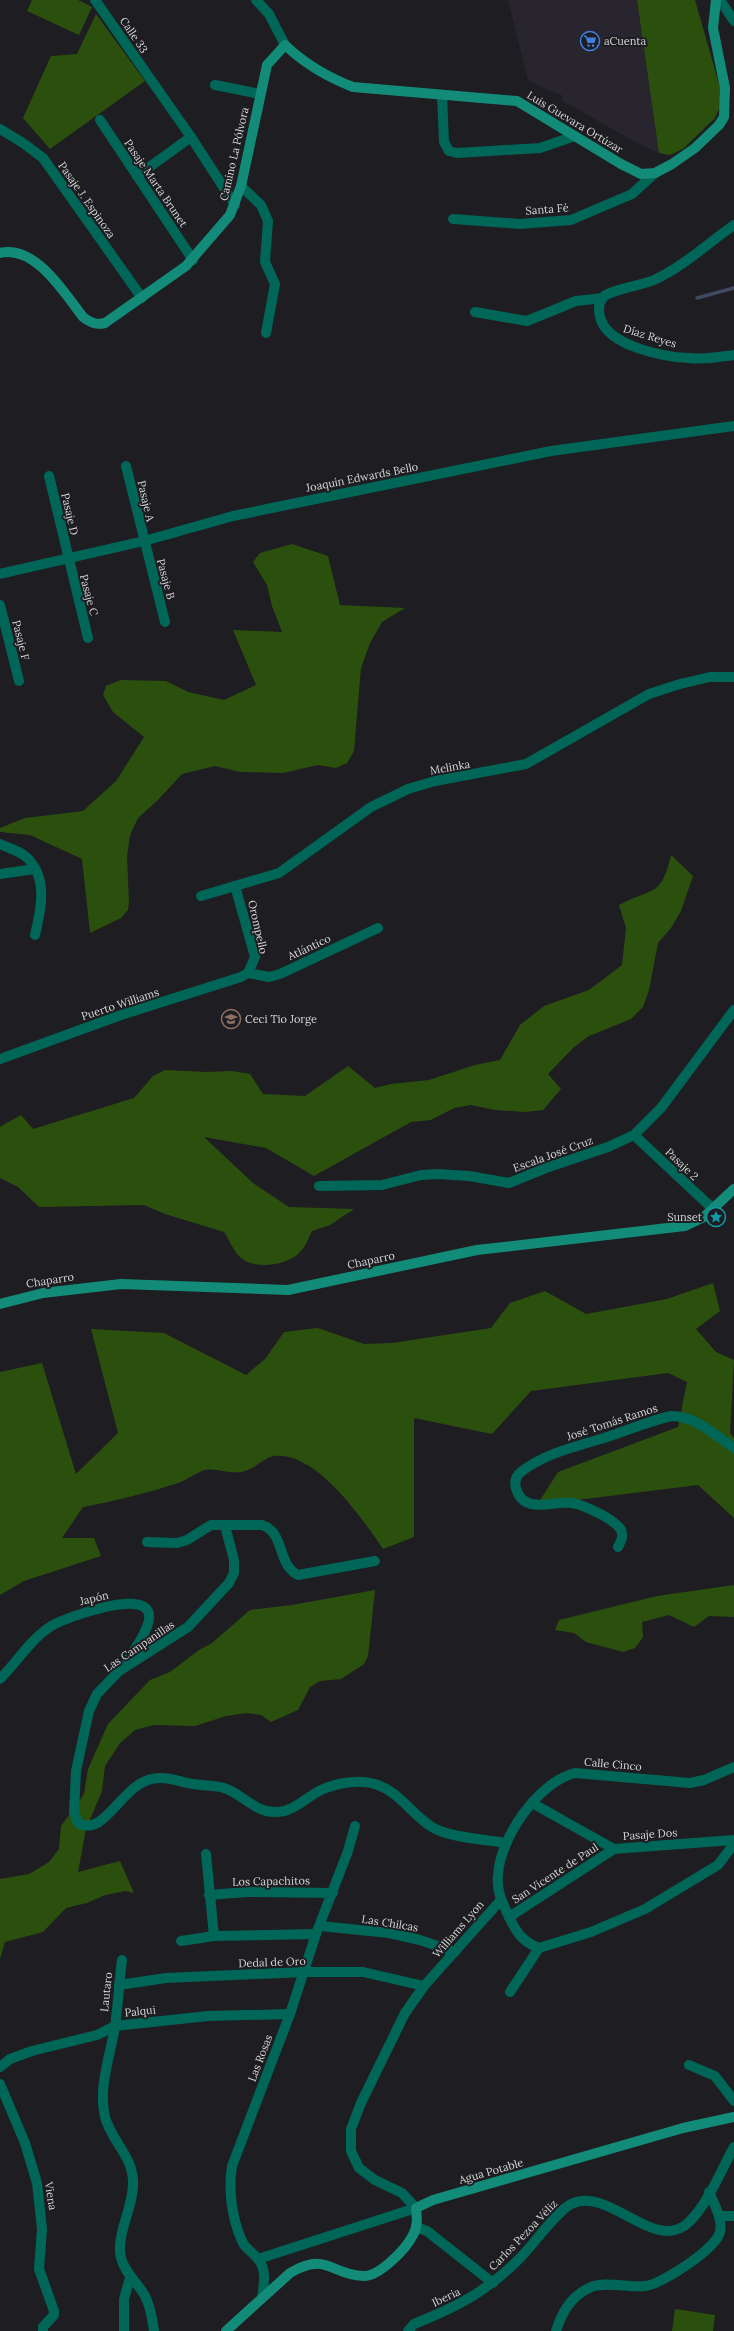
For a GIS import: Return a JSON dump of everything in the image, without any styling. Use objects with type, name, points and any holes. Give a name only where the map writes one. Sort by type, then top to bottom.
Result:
[{"type":"street","name":"Calle 33","points":[[95,0],[153,84],[192,137],[235,205]]},
{"type":"street","points":[[256,0],[270,14],[285,45]]},
{"type":"street","points":[[655,174],[695,148],[719,125],[724,117],[726,88],[713,28],[716,0]]},
{"type":"street","points":[[720,0],[734,21]]},
{"type":"street","name":"Camino La Pólvora","points":[[0,253],[22,255],[38,263],[90,322],[98,324],[105,323],[142,298],[193,260],[230,215],[241,186],[267,65],[285,45]]},
{"type":"street","name":"Luis Guevara Ortúzar","points":[[285,45],[315,69],[333,80],[353,87],[442,95],[505,98],[516,101],[641,174],[655,174]]},
{"type":"street","points":[[215,85],[260,94]]},
{"type":"street","points":[[442,95],[444,142],[449,151],[457,153],[540,148],[575,136]]},
{"type":"street","name":"Pasaje Marta Brunet","points":[[100,120],[193,260]]},
{"type":"street","name":"Pasaje J. Espinoza","points":[[0,129],[24,142],[43,158],[142,298]]},
{"type":"street","points":[[137,176],[192,137]]},
{"type":"street","name":"Santa Fé","points":[[453,219],[520,224],[571,220],[632,194],[655,174]]},
{"type":"street","points":[[241,186],[261,205],[268,221],[265,262],[266,270],[275,284],[266,333]]},
{"type":"street","points":[[475,312],[527,321],[576,301],[603,298],[609,292],[640,286],[662,276],[734,225]]},
{"type":"street","name":"Díaz Reyes","points":[[603,298],[599,309],[601,321],[611,336],[620,342],[671,356],[689,359],[734,355]]},
{"type":"street","name":"Joaquín Edwards Bello","points":[[0,574],[144,541],[233,516],[551,451],[734,426]]},
{"type":"street","name":"Pasaje A","points":[[126,466],[144,541]]},
{"type":"street","name":"Pasaje D","points":[[49,476],[67,558]]},
{"type":"street","name":"Pasaje B","points":[[144,541],[165,622]]},
{"type":"street","name":"Pasaje C","points":[[67,558],[88,638]]},
{"type":"street","name":"Pasaje F","points":[[0,605],[19,681]]},
{"type":"street","name":"Melinka","points":[[201,896],[279,874],[382,800],[435,781],[526,764],[649,694],[680,684],[710,677],[734,677]]},
{"type":"street","points":[[0,844],[21,853],[35,869],[43,904],[35,935]]},
{"type":"street","points":[[0,874],[35,869]]},
{"type":"street","name":"Orompello","points":[[235,886],[255,957],[248,973]]},
{"type":"street","name":"Atlántico","points":[[248,973],[260,976],[280,974],[378,928]]},
{"type":"street","name":"Puerto Williams","points":[[0,1059],[114,1018],[241,977],[248,973]]},
{"type":"street","name":"Escala José Cruz","points":[[319,1186],[382,1185],[421,1175],[438,1174],[469,1176],[509,1183],[546,1168],[608,1147],[634,1135],[661,1108],[734,1010]]},
{"type":"street","name":"Pasaje 2","points":[[634,1135],[713,1210]]},
{"type":"street","name":"Chaparro","points":[[0,1304],[43,1292],[121,1284],[288,1290],[477,1250],[685,1226],[696,1223],[713,1210],[734,1189]]},
{"type":"street","name":"José Tomás Ramos","points":[[618,1547],[622,1538],[621,1530],[614,1523],[595,1512],[571,1503],[545,1506],[529,1504],[517,1493],[515,1483],[517,1475],[536,1462],[561,1452],[671,1416],[684,1416],[697,1422],[734,1448]]},
{"type":"street","points":[[147,1542],[177,1543],[187,1540],[211,1525],[262,1525],[270,1527],[275,1534],[285,1564],[290,1571],[298,1575],[375,1561]]},
{"type":"street","name":"Las Campanillas","points":[[225,1526],[234,1560],[234,1573],[229,1583],[188,1627],[119,1671],[97,1694],[89,1711],[76,1771],[74,1800],[75,1819],[84,1826],[92,1826],[104,1819],[132,1788],[152,1778],[177,1779],[193,1784],[224,1788],[251,1805],[264,1810],[276,1812],[297,1806],[330,1786],[357,1783],[374,1784],[400,1797],[424,1821],[440,1832],[506,1843]]},
{"type":"street","name":"Japón","points":[[0,1679],[36,1638],[53,1625],[94,1609],[138,1604],[146,1608],[149,1614],[149,1621],[140,1643],[119,1671]]},
{"type":"street","name":"Calle Cinco","points":[[500,1901],[497,1876],[506,1843],[517,1823],[532,1803],[564,1776],[575,1773],[690,1783],[704,1780],[734,1767]]},
{"type":"street","name":"Pasaje Dos","points":[[532,1803],[614,1849],[734,1840]]},
{"type":"street","name":"Las Rosas","points":[[262,2297],[264,2275],[263,2267],[258,2259],[242,2242],[231,2199],[230,2180],[241,2140],[290,2014],[303,1972],[348,1851],[355,1826]]},
{"type":"street","points":[[510,1992],[539,1948],[591,1932],[645,1909],[718,1865],[734,1844]]},
{"type":"street","name":"San Vicente de Paul","points":[[509,1917],[614,1849]]},
{"type":"street","points":[[206,1854],[214,1936]]},
{"type":"street","name":"Los Capachitos","points":[[209,1895],[247,1892],[332,1893]]},
{"type":"street","name":"Williams Lyon","points":[[416,2208],[402,2193],[375,2180],[360,2168],[351,2151],[351,2129],[361,2103],[397,2028],[424,1986],[500,1901],[521,1938],[539,1948]]},
{"type":"street","name":"Las Chilcas","points":[[181,1941],[214,1936],[318,1930],[389,1933],[420,1940],[455,1952]]},
{"type":"street","name":"Lautaro","points":[[122,1960],[115,2026],[103,2090],[103,2104],[105,2118],[132,2168],[132,2194],[119,2247],[121,2258],[130,2278]]},
{"type":"street","name":"Dedal de Oro","points":[[119,1986],[166,1978],[303,1972],[364,1972],[424,1986]]},
{"type":"street","name":"Palqui","points":[[0,2067],[18,2056],[97,2035],[115,2026],[208,2016],[290,2014]]},
{"type":"street","points":[[689,2065],[715,2076],[734,2101]]},
{"type":"street","name":"Viena","points":[[0,2084],[25,2143],[37,2182],[42,2229],[39,2269],[42,2281],[53,2306],[54,2315],[43,2327],[42,2331]]},
{"type":"street","name":"Agua Potable","points":[[258,2259],[416,2208],[433,2200],[683,2128],[734,2117]]},
{"type":"street","name":"Carlos Pezoa Véliz","points":[[416,2227],[427,2231],[493,2283],[520,2258],[572,2204],[590,2201],[604,2204],[654,2228],[671,2231],[682,2228],[689,2223],[709,2192],[734,2147]]},
{"type":"street","points":[[556,2331],[568,2305],[591,2287],[653,2285],[700,2255],[711,2246],[720,2234],[719,2216],[709,2192]]},
{"type":"street","points":[[226,2331],[262,2297],[300,2266],[323,2264],[361,2276],[376,2273],[409,2242],[416,2227],[416,2208]]},
{"type":"street","points":[[719,2216],[734,2216]]},
{"type":"street","points":[[124,2331],[124,2299],[130,2278]]},
{"type":"street","points":[[130,2278],[144,2295],[150,2307],[154,2331]]},
{"type":"street","name":"Iberia","points":[[408,2331],[414,2324],[460,2305],[493,2283]]},
{"type":"shaded area","points":[[508,0],[637,0],[659,153],[635,142],[563,101],[562,95],[543,88],[528,80]]},
{"type":"green space","points":[[32,0],[78,0],[92,7],[79,35],[27,11]]},
{"type":"green space","points":[[637,0],[695,0],[721,91],[721,105],[715,118],[683,149],[670,155],[659,153]]},
{"type":"green space","points":[[96,14],[145,81],[50,149],[23,118],[51,56],[77,54]]},
{"type":"green space","points":[[292,544],[328,556],[340,605],[405,608],[382,622],[370,643],[361,668],[354,751],[347,763],[336,768],[318,765],[283,773],[240,772],[215,766],[182,774],[158,800],[138,818],[130,835],[127,857],[128,910],[121,918],[90,933],[82,859],[30,835],[0,832],[0,828],[25,818],[83,811],[116,781],[144,737],[113,712],[103,695],[106,686],[121,680],[166,681],[188,692],[224,700],[256,685],[233,630],[282,632],[272,606],[267,585],[253,562],[260,553]]},
{"type":"green space","points":[[671,855],[693,876],[681,911],[671,928],[658,943],[649,990],[643,1007],[631,1019],[589,1036],[574,1047],[548,1074],[561,1089],[543,1110],[525,1112],[495,1110],[471,1105],[454,1108],[431,1120],[411,1122],[314,1176],[266,1148],[204,1137],[253,1183],[289,1207],[354,1209],[330,1225],[312,1231],[302,1250],[291,1259],[268,1265],[252,1263],[239,1256],[224,1232],[165,1214],[144,1205],[39,1207],[18,1187],[0,1178],[0,1127],[3,1125],[21,1115],[33,1129],[134,1098],[153,1076],[165,1070],[207,1072],[232,1071],[250,1074],[263,1094],[305,1096],[348,1066],[375,1088],[391,1084],[429,1080],[475,1065],[500,1060],[520,1025],[544,1006],[589,990],[622,965],[626,928],[619,905],[648,893],[659,885],[667,869]]},
{"type":"green space","points":[[713,1283],[720,1311],[696,1329],[716,1352],[734,1360],[730,1433],[734,1438],[734,1518],[698,1485],[537,1505],[558,1472],[678,1427],[687,1382],[668,1373],[531,1391],[492,1434],[414,1418],[414,1537],[383,1549],[351,1505],[321,1475],[306,1464],[290,1457],[274,1456],[246,1471],[228,1472],[205,1470],[181,1482],[166,1487],[83,1507],[62,1538],[94,1538],[101,1556],[24,1581],[0,1595],[0,1372],[42,1363],[76,1474],[118,1433],[91,1329],[164,1333],[246,1375],[265,1359],[284,1332],[318,1328],[364,1344],[392,1343],[491,1328],[510,1303],[545,1291],[586,1314],[667,1299]]},
{"type":"green space","points":[[734,1585],[734,1617],[709,1616],[694,1627],[669,1615],[642,1622],[643,1637],[635,1648],[623,1652],[586,1642],[574,1633],[555,1630],[559,1620],[657,1596]]},
{"type":"green space","points":[[375,1590],[368,1656],[364,1664],[341,1679],[320,1681],[310,1687],[298,1710],[271,1722],[261,1715],[246,1713],[226,1716],[195,1726],[154,1725],[135,1730],[120,1743],[105,1766],[102,1791],[86,1829],[78,1872],[120,1861],[134,1893],[125,1891],[105,1895],[87,1903],[66,1908],[43,1932],[5,1942],[0,1959],[0,1879],[29,1874],[49,1862],[59,1849],[61,1826],[84,1794],[88,1769],[108,1724],[150,1680],[170,1672],[199,1650],[212,1643],[250,1610],[292,1605]]},
{"type":"green space","points":[[675,2309],[715,2315],[713,2331],[672,2331]]},
{"type":"waterway","points":[[697,298],[734,288]]},
{"type":"place","name":"aCuenta","points":[[590,41]]},
{"type":"place","name":"Ceci Tio Jorge","points":[[231,1019]]},
{"type":"place","name":"Sunset","points":[[716,1217]]}]
